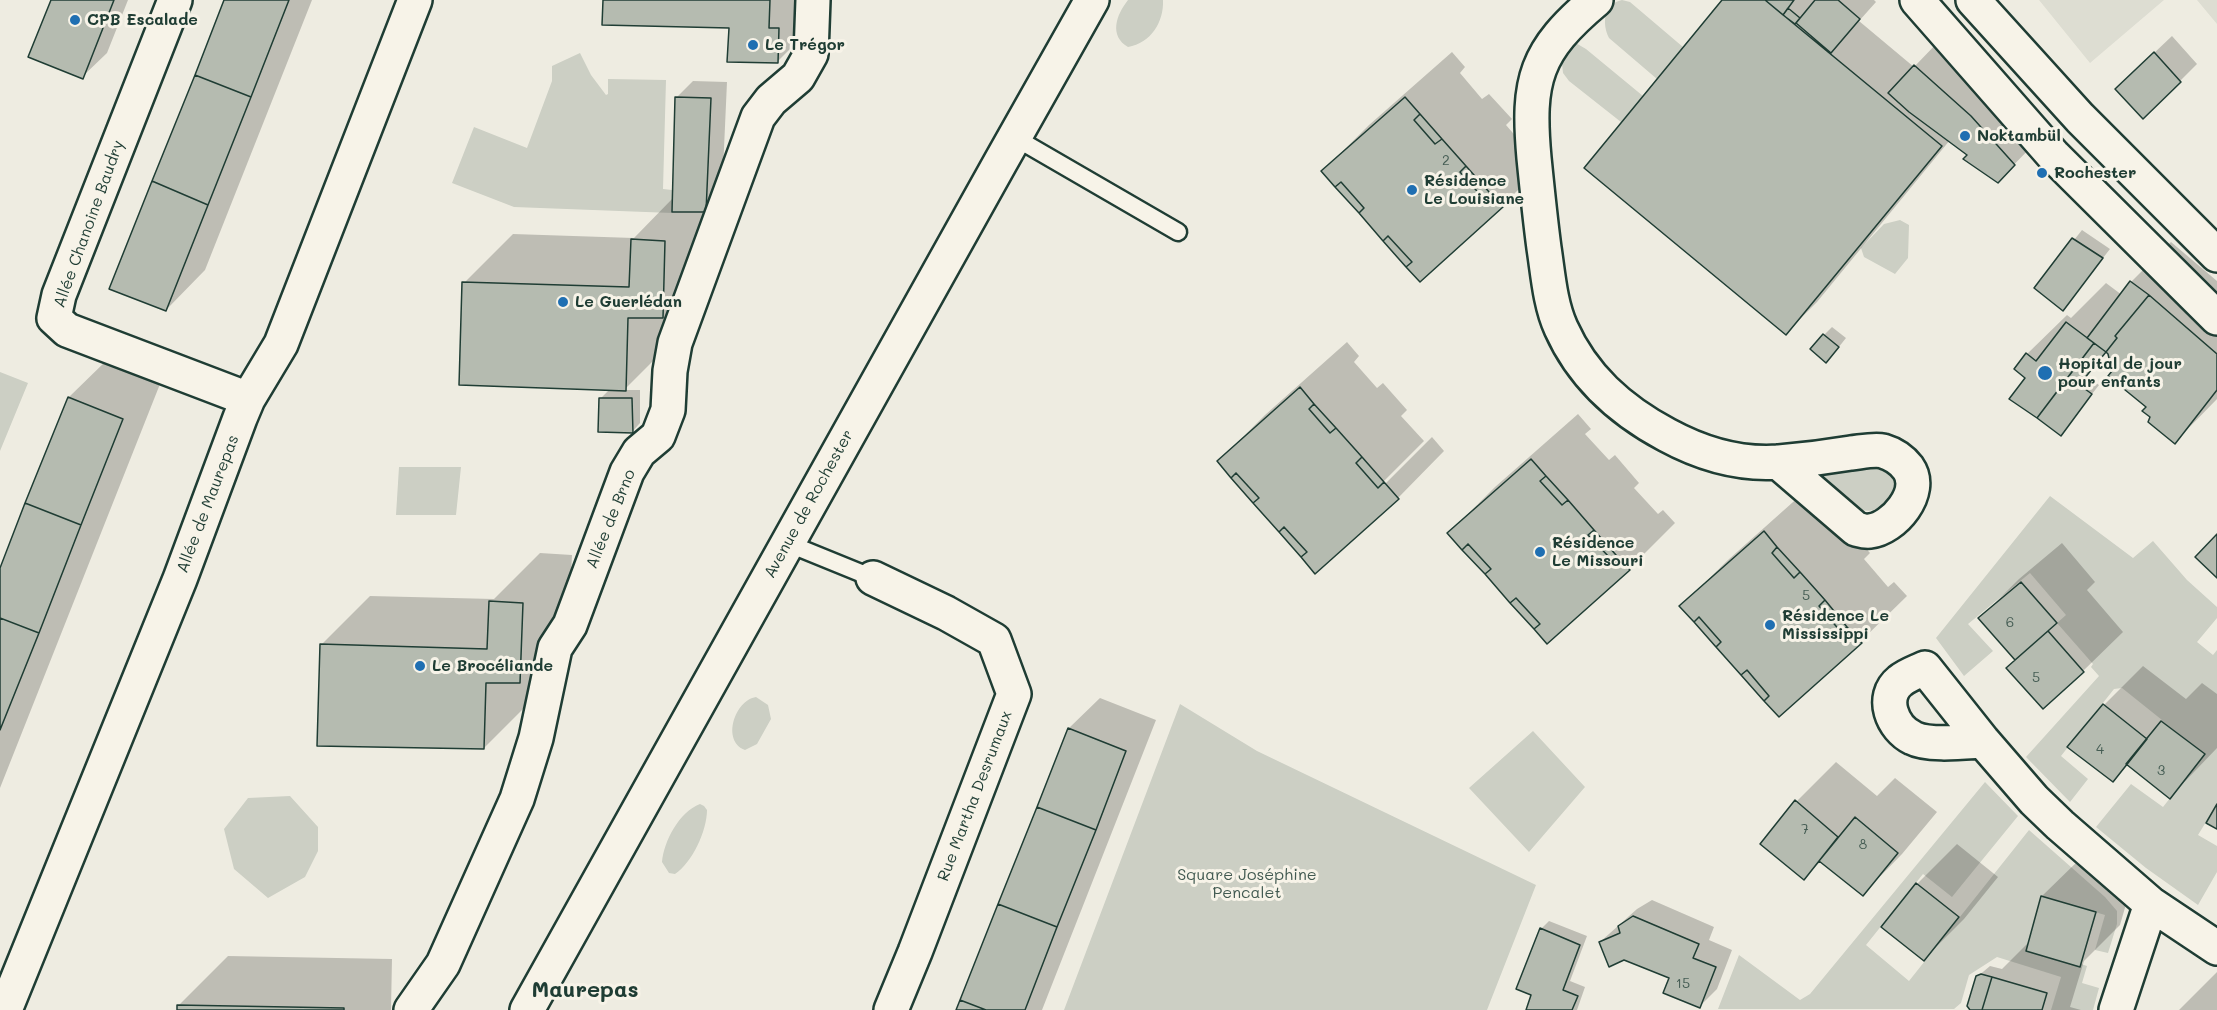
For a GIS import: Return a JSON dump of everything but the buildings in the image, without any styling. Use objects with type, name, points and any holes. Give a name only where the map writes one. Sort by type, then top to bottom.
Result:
[{"type":"street","name":"Allée Chanoine Baudry","points":[[175,0],[59,295],[54,318],[67,330],[248,399]]},
{"type":"street","name":"Allée de Maurepas","points":[[5,1010],[136,688],[248,399],[281,344],[416,0]]},
{"type":"street","name":"Allée de Brno","points":[[411,1010],[443,964],[518,799],[536,738],[555,648],[570,625],[627,472],[639,452],[658,436],[668,411],[670,371],[675,343],[758,117],[771,100],[798,77],[810,54],[813,0]]},
{"type":"street","name":"Avenue de Rochester","points":[[527,1010],[1092,0]]},
{"type":"street","points":[[1596,0],[1557,36],[1541,63],[1532,96],[1531,127],[1548,280],[1560,326],[1580,363],[1603,391],[1640,421],[1696,450],[1737,461],[1778,462]]},
{"type":"street","points":[[1917,0],[2053,155],[2217,318]]},
{"type":"street","points":[[1973,0],[2080,118],[2217,255]]},
{"type":"street","name":"Rue Martha Desrumaux","points":[[873,578],[946,613],[994,640],[1014,694],[920,941],[891,1010]]},
{"type":"street","points":[[1983,741],[2034,800],[2060,825],[2151,904],[2217,948]]},
{"type":"street","points":[[2116,1010],[2151,904]]},
{"type":"lane","points":[[1014,137],[1178,232]]},
{"type":"lane","points":[[787,543],[873,578]]},
{"type":"shaded area","points":[[2039,0],[2164,0],[2090,63]]},
{"type":"shaded area","points":[[2197,0],[2217,0],[2217,24]]},
{"type":"green space","points":[[1128,0],[1163,0],[1163,8],[1158,23],[1149,36],[1136,45],[1128,47],[1118,37],[1116,25],[1120,12]]},
{"type":"green space","points":[[1622,0],[1630,2],[1683,47],[1657,79],[1609,38],[1605,27],[1606,15],[1611,6]]},
{"type":"green space","points":[[1574,42],[1586,49],[1643,96],[1621,122],[1569,81],[1563,73],[1561,54]]},
{"type":"green space","points":[[580,53],[591,75],[606,95],[608,94],[608,79],[666,80],[663,189],[672,190],[672,213],[514,207],[452,183],[474,127],[527,148],[552,81],[552,66]]},
{"type":"green space","points":[[1900,220],[1909,225],[1908,258],[1895,274],[1864,257],[1861,248],[1884,224]]},
{"type":"green space","points":[[0,372],[28,383],[0,451]]},
{"type":"green space","points":[[1875,462],[1892,471],[1896,487],[1891,498],[1877,509],[1867,511],[1851,505],[1819,480],[1820,471]]},
{"type":"green space","points":[[399,467],[461,467],[456,515],[396,515]]},
{"type":"green space","points":[[2050,496],[2133,558],[2153,541],[2187,580],[2217,607],[2217,618],[2197,642],[2213,655],[2217,650],[2217,804],[2198,835],[2217,846],[2217,872],[2198,905],[2146,868],[2096,827],[2131,784],[2163,807],[2204,755],[2122,688],[2114,689],[2061,756],[2088,779],[2070,802],[2026,757],[2099,676],[2091,667],[2093,664],[2057,623],[2066,615],[2030,573],[1968,624],[1993,651],[1964,676],[1936,638]]},
{"type":"green space","points":[[756,697],[768,705],[771,719],[757,744],[745,750],[738,745],[732,730],[742,705]]},
{"type":"green space","name":"Square Joséphine Pencalet","points":[[1180,704],[1257,751],[1536,885],[1487,1010],[1064,1010]]},
{"type":"green space","points":[[1533,731],[1585,787],[1529,852],[1469,788]]},
{"type":"green space","points":[[1985,782],[2018,816],[1952,897],[1923,874],[1866,945],[1909,981],[2029,830],[2105,897],[2117,911],[2117,924],[2108,953],[2095,950],[2105,915],[2041,896],[2026,951],[2080,967],[2081,964],[2087,966],[2082,983],[2099,988],[2093,1010],[2051,1010],[2061,977],[1997,957],[1969,975],[1961,1003],[1954,1009],[1718,1009],[1739,955],[1800,1000],[1810,994]]},
{"type":"green space","points":[[290,796],[318,827],[318,851],[305,877],[268,898],[234,869],[224,829],[248,798]]},
{"type":"green space","points":[[700,804],[707,810],[697,846],[681,869],[675,874],[669,873],[662,862],[669,837],[685,813]]},
{"type":"place","name":"CPB Escalade","points":[[75,20]]},
{"type":"place","name":"Le Trégor","points":[[753,45]]},
{"type":"place","name":"Noktambül","points":[[1965,136]]},
{"type":"place","name":"Rochester","points":[[2042,173]]},
{"type":"place","name":"Résidence Le Louisiane","points":[[1412,190]]},
{"type":"place","name":"Le Guerlédan","points":[[563,302]]},
{"type":"place","name":"Hopital de jour pour enfants","points":[[2045,373]]},
{"type":"place","name":"Résidence Le Missouri","points":[[1540,552]]},
{"type":"place","name":"Résidence Le Mississippi","points":[[1770,625]]},
{"type":"place","name":"Le Brocéliande","points":[[420,666]]},
{"type":"district","name":"Maurepas","points":[[585,990]]}]
